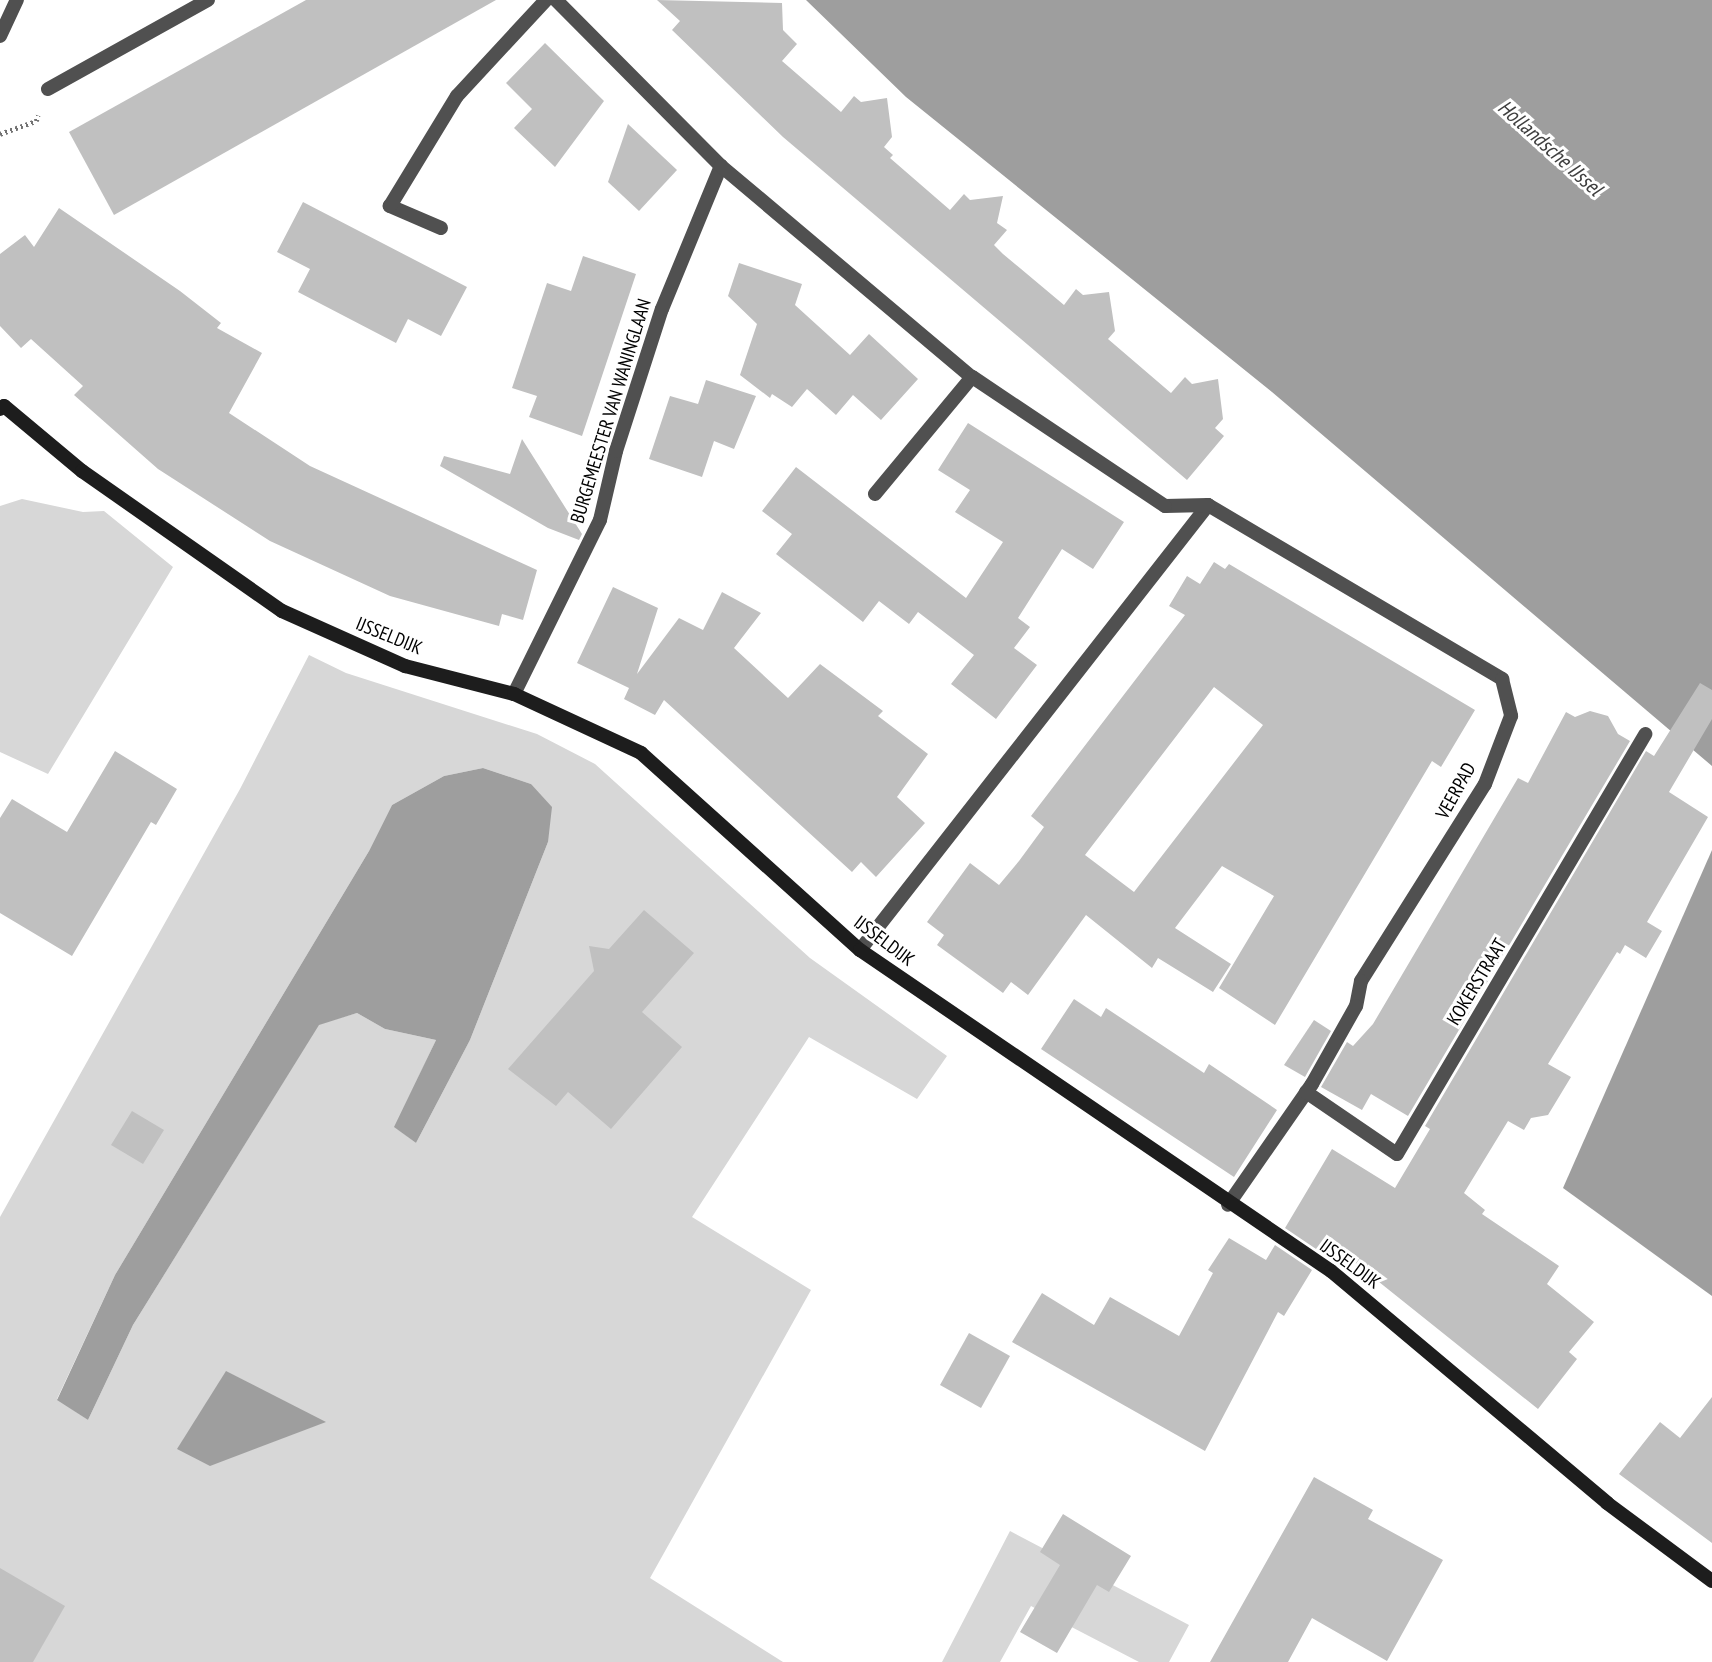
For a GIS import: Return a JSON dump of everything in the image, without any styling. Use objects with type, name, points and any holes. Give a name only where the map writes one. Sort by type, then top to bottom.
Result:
[{"type":"street","points":[[0,36],[17,0]]},
{"type":"street","points":[[48,89],[208,0]]},
{"type":"street","points":[[441,228],[390,206],[457,96],[546,0]]},
{"type":"street","points":[[556,0],[721,166],[972,377],[1165,506],[1208,505]]},
{"type":"street","name":"BURGEMEESTER VAN WANINGLAAN","points":[[514,694],[600,520],[615,451],[662,309],[721,166]]},
{"type":"street","points":[[875,494],[972,377]]},
{"type":"street","name":"IJSSELDIJK","points":[[1,406],[82,471],[282,611],[405,666],[514,694],[641,753],[860,950],[1228,1205],[1331,1271],[1607,1503],[1712,1581]]},
{"type":"street","points":[[860,950],[1208,505]]},
{"type":"street","name":"VEERPAD","points":[[1208,505],[1502,679],[1511,716],[1485,784],[1361,981],[1356,1006],[1306,1092],[1228,1205]]},
{"type":"street","name":"KOKERSTRAAT","points":[[1306,1092],[1397,1154],[1645,734]]},
{"type":"path","points":[[0,134],[36,121],[48,89]]},
{"type":"shaded area","points":[[22,499],[83,512],[104,511],[173,567],[48,774],[0,752],[0,506]]},
{"type":"shaded area","points":[[309,655],[346,673],[537,734],[595,764],[810,958],[947,1056],[917,1099],[809,1037],[692,1217],[811,1290],[650,1578],[783,1662],[0,1662],[0,1217],[240,789]],"holes":[[[483,768],[531,784],[548,842],[470,1040],[416,1143],[395,1127],[436,1040],[385,1029],[357,1013],[319,1024],[133,1325],[88,1420],[57,1399],[115,1275],[369,851],[392,805],[444,776]]]},
{"type":"shaded area","points":[[1010,1531],[1189,1625],[1169,1662],[1139,1662],[1031,1606],[1000,1662],[942,1662]]},
{"type":"water","name":"Hollandsche IJssel","points":[[806,0],[1712,0],[1712,766],[1272,392],[906,97]]},
{"type":"water","points":[[483,768],[531,784],[552,807],[548,842],[470,1040],[416,1143],[394,1127],[436,1040],[385,1029],[357,1013],[319,1025],[133,1325],[88,1420],[57,1400],[115,1275],[369,851],[392,805],[444,776]]},
{"type":"water","points":[[1712,850],[1712,1296],[1563,1188]]},
{"type":"water","points":[[226,1371],[326,1422],[210,1466],[177,1449]]},
{"type":"building","points":[[306,0],[496,0],[114,215],[69,132]]},
{"type":"building","points":[[657,0],[782,3],[783,30],[797,44],[782,61],[841,112],[854,96],[861,102],[887,98],[892,137],[884,147],[893,155],[890,158],[950,210],[964,194],[970,200],[1003,196],[997,223],[1007,230],[994,245],[1064,305],[1076,289],[1083,295],[1109,292],[1115,331],[1108,339],[1171,393],[1185,377],[1192,384],[1218,379],[1223,419],[1215,428],[1224,436],[1187,480],[783,137],[672,30],[680,21]]},
{"type":"building","points":[[545,43],[604,101],[555,167],[514,128],[532,109],[506,83]]},
{"type":"building","points":[[628,124],[677,170],[639,211],[608,182]]},
{"type":"building","points":[[303,202],[467,287],[441,336],[408,319],[396,343],[298,292],[310,269],[277,252]]},
{"type":"building","points":[[59,208],[180,291],[221,323],[217,328],[262,353],[229,413],[310,466],[537,570],[523,620],[502,614],[499,626],[390,596],[270,541],[158,469],[74,395],[83,386],[31,339],[21,348],[0,326],[0,254],[25,235],[34,247]]},
{"type":"building","points":[[583,256],[636,274],[582,436],[529,417],[537,396],[512,388],[547,283],[571,291]]},
{"type":"building","points":[[739,263],[802,284],[795,305],[850,355],[869,334],[918,379],[881,420],[853,395],[836,415],[807,389],[792,407],[772,394],[770,398],[740,375],[757,324],[728,296]]},
{"type":"building","points":[[706,380],[756,396],[734,449],[714,441],[702,477],[649,459],[670,396],[698,404]]},
{"type":"building","points":[[968,423],[1124,522],[1093,569],[1062,549],[1018,618],[1030,627],[1014,648],[1037,665],[996,719],[951,684],[974,655],[918,612],[909,624],[879,601],[863,622],[776,554],[792,534],[762,511],[796,467],[966,598],[1003,542],[955,512],[970,490],[938,470]]},
{"type":"building","points":[[522,439],[582,534],[579,540],[548,528],[440,466],[444,456],[510,474]]},
{"type":"building","points":[[1214,562],[1225,569],[1229,564],[1475,710],[1441,767],[1432,761],[1275,1025],[1219,988],[1274,896],[1222,866],[1175,928],[1231,964],[1213,992],[1158,958],[1152,968],[1086,915],[1028,995],[1011,982],[1003,993],[937,945],[944,935],[927,922],[970,863],[999,885],[1019,861],[1044,827],[1031,816],[1185,615],[1169,606],[1187,576],[1200,584]],"holes":[[[1214,687],[1263,725],[1134,892],[1085,855]]]},
{"type":"building","points":[[613,587],[658,608],[637,674],[679,618],[703,630],[722,592],[761,613],[734,648],[788,698],[820,664],[883,711],[878,716],[928,754],[897,797],[925,823],[876,877],[861,862],[852,872],[664,700],[655,715],[624,699],[629,688],[577,663]]},
{"type":"building","points":[[1700,683],[1712,690],[1712,719],[1669,792],[1708,817],[1647,922],[1662,931],[1646,958],[1625,945],[1620,954],[1617,952],[1548,1064],[1571,1077],[1548,1115],[1531,1118],[1524,1130],[1508,1121],[1464,1193],[1485,1210],[1482,1214],[1559,1266],[1547,1284],[1594,1322],[1569,1352],[1577,1359],[1538,1409],[1329,1242],[1322,1253],[1285,1228],[1332,1149],[1395,1188],[1430,1129],[1425,1126],[1646,751],[1654,756]]},
{"type":"building","points":[[1590,711],[1608,716],[1618,734],[1630,741],[1408,1116],[1371,1094],[1362,1110],[1321,1087],[1347,1042],[1353,1046],[1373,1024],[1518,778],[1528,783],[1566,712],[1575,717]]},
{"type":"building","points":[[115,751],[177,789],[156,825],[151,822],[72,956],[0,913],[0,818],[12,799],[67,832]]},
{"type":"building","points":[[644,910],[694,953],[642,1012],[682,1047],[611,1129],[568,1092],[556,1106],[508,1069],[594,971],[589,946],[609,949]]},
{"type":"building","points":[[1074,999],[1101,1017],[1106,1008],[1204,1073],[1209,1064],[1277,1110],[1234,1177],[1041,1049]]},
{"type":"building","points":[[1314,1020],[1331,1031],[1305,1077],[1284,1065]]},
{"type":"building","points":[[132,1111],[164,1130],[143,1164],[111,1145]]},
{"type":"building","points":[[1229,1238],[1266,1260],[1275,1245],[1312,1270],[1284,1316],[1278,1312],[1205,1451],[1012,1342],[1042,1293],[1094,1325],[1110,1297],[1179,1336],[1213,1273],[1208,1270]]},
{"type":"building","points":[[969,1333],[1010,1356],[981,1408],[940,1385]]},
{"type":"building","points":[[1712,1397],[1712,1543],[1619,1474],[1660,1422],[1680,1438]]},
{"type":"building","points":[[1314,1477],[1373,1510],[1368,1519],[1443,1560],[1387,1661],[1312,1618],[1288,1662],[1210,1662]]},
{"type":"building","points":[[1063,1514],[1131,1556],[1109,1592],[1097,1585],[1057,1653],[1020,1632],[1060,1565],[1040,1552]]},
{"type":"building","points":[[0,1568],[65,1606],[33,1662],[0,1662]]}]
